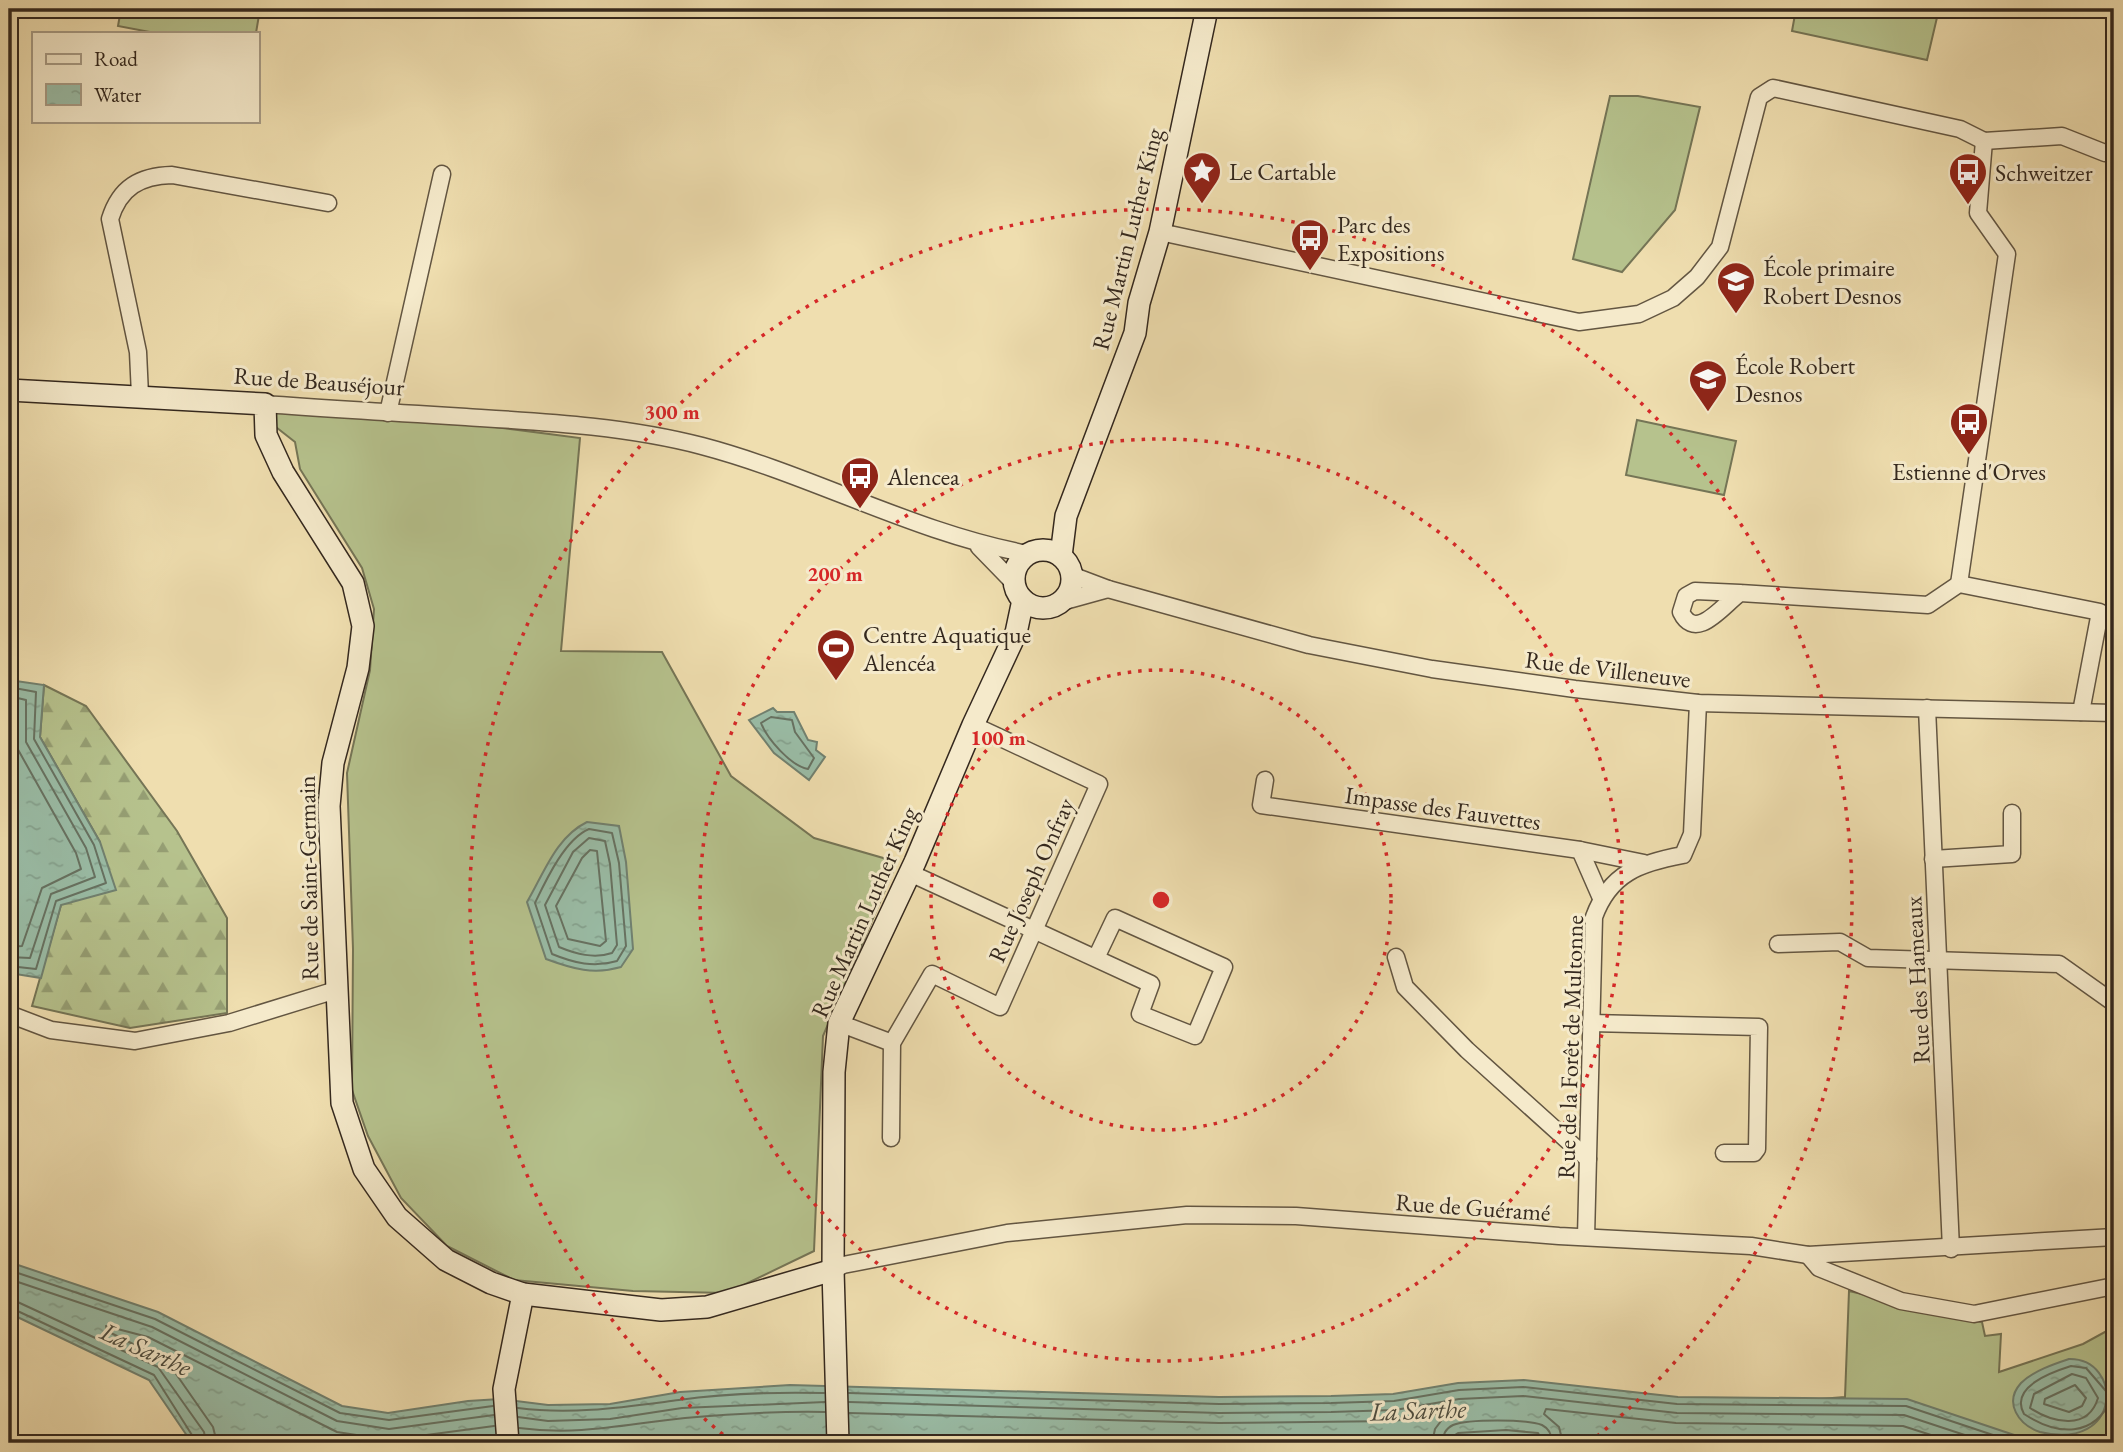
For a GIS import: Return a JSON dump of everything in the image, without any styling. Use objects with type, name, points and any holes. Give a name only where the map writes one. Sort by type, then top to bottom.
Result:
[{"type":"street","name":"Rue Martin Luther King","points":[[838,1443],[833,1270],[834,1072],[839,1023],[910,873],[973,725],[1016,633],[1026,597],[1016,566],[1050,559],[1135,333],[1139,303],[1167,233],[1185,116],[1207,9]]},
{"type":"street","points":[[1167,233],[1509,309],[1579,321],[1604,320],[1639,314],[1673,299],[1696,277],[1720,247],[1759,97],[1766,90],[1773,88],[1960,129],[1984,141],[2062,136],[2105,153],[2114,151]]},
{"type":"street","points":[[1959,584],[2007,254],[1978,213],[1984,141]]},
{"type":"street","points":[[387,413],[442,174]]},
{"type":"street","points":[[140,395],[138,352],[110,219],[116,200],[132,183],[151,176],[172,175],[328,203]]},
{"type":"street","name":"Rue de Beauséjour","points":[[9,390],[140,395],[624,430],[701,446],[757,463],[977,545]]},
{"type":"street","name":"Rue de Saint-Germain","points":[[265,404],[266,435],[283,472],[353,583],[363,626],[358,668],[333,763],[329,806],[342,1103],[364,1169],[397,1217],[446,1260],[491,1283],[523,1294],[661,1310],[707,1307],[833,1270]]},
{"type":"street","points":[[977,545],[1050,559],[1071,585],[1061,602]]},
{"type":"street","points":[[977,545],[1026,597],[1061,602],[1108,589]]},
{"type":"street","name":"Rue de Villeneuve","points":[[1050,559],[1108,589],[1309,645],[1405,663],[1698,703],[2114,713]]},
{"type":"street","points":[[1740,593],[1928,605],[1959,584],[2100,612],[2081,712]]},
{"type":"street","name":"Rue de la Forêt de Multonne","points":[[1586,1237],[1594,917],[1601,898],[1644,863],[1683,855],[1692,834],[1698,703]]},
{"type":"street","name":"Rue des Hameaux","points":[[1927,708],[1951,1249]]},
{"type":"street","name":"Rue Joseph Onfray","points":[[892,1043],[932,974],[1000,1007],[1099,784],[973,725]]},
{"type":"street","name":"Impasse des Fauvettes","points":[[1265,780],[1261,805],[1580,850],[1644,863]]},
{"type":"street","points":[[1933,859],[2012,854],[2012,813]]},
{"type":"street","points":[[1580,850],[1601,898]]},
{"type":"street","points":[[910,873],[1151,984],[1140,1014],[1195,1036],[1224,967],[1115,918],[1096,958]]},
{"type":"street","points":[[1778,944],[1840,942],[1868,958],[2060,964],[2114,1003]]},
{"type":"street","points":[[1396,957],[1405,986],[1467,1050],[1588,1159]]},
{"type":"street","points":[[9,1014],[51,1030],[135,1041],[229,1023],[336,990]]},
{"type":"street","points":[[839,1023],[892,1043],[891,1138]]},
{"type":"street","points":[[1591,1023],[1759,1027],[1757,1149],[1754,1153],[1724,1153]]},
{"type":"street","name":"Rue de Guéramé","points":[[833,1270],[843,1265],[1007,1233],[1187,1214],[1296,1216],[1586,1237],[1751,1245],[1808,1255],[1951,1249],[2114,1237]]},
{"type":"street","points":[[1808,1255],[1819,1268],[1901,1301],[1974,1314],[2114,1286]]},
{"type":"street","points":[[508,1443],[504,1390],[523,1294]]},
{"type":"green space","points":[[121,9],[260,9],[256,32],[150,32],[118,26]]},
{"type":"green space","points":[[1796,9],[1939,9],[1927,60],[1792,31]]},
{"type":"green space","points":[[1610,96],[1638,96],[1700,107],[1675,210],[1622,272],[1573,259]]},
{"type":"green space","points":[[265,404],[388,413],[580,438],[561,651],[662,652],[731,776],[814,838],[897,862],[823,1036],[814,1251],[727,1293],[633,1291],[514,1280],[447,1246],[401,1198],[368,1136],[352,1090],[353,949],[347,773],[370,670],[374,609],[362,568],[300,469],[295,442],[267,420]]},
{"type":"green space","points":[[1637,420],[1736,441],[1724,495],[1626,475]]},
{"type":"green space","points":[[44,685],[86,706],[177,831],[227,918],[227,1013],[130,1028],[32,1006],[61,905],[100,842],[40,737]]},
{"type":"green space","points":[[1849,1291],[1982,1322],[1985,1336],[2001,1334],[1999,1372],[2083,1344],[2114,1327],[2114,1443],[1249,1443],[1845,1397]]},
{"type":"water","points":[[9,680],[44,685],[40,737],[100,842],[116,890],[61,905],[41,978],[9,973]]},
{"type":"water","points":[[773,708],[777,712],[794,712],[808,740],[817,742],[816,750],[825,757],[809,780],[774,753],[749,720]]},
{"type":"water","points":[[587,822],[619,826],[626,862],[633,949],[621,967],[602,971],[565,966],[546,959],[527,902],[559,846]]},
{"type":"water","name":"La Sarthe","points":[[9,1262],[158,1312],[342,1406],[388,1413],[500,1399],[548,1405],[610,1404],[680,1392],[790,1385],[1219,1397],[1393,1394],[1458,1383],[1524,1380],[1678,1397],[1907,1399],[2038,1443],[1574,1443],[1506,1437],[1411,1443],[932,1443],[805,1440],[762,1443],[192,1443],[149,1380],[9,1313]]},
{"type":"water","points":[[2069,1359],[2087,1363],[2099,1373],[2105,1387],[2106,1403],[2100,1417],[2087,1429],[2067,1435],[2032,1429],[2016,1412],[2013,1398],[2016,1391],[2031,1375]]},
{"type":"place","name":"Le Cartable","points":[[1202,205]]},
{"type":"place","name":"Schweitzer","points":[[1968,206]]},
{"type":"place","name":"Parc des Expositions","points":[[1310,272]]},
{"type":"place","name":"École primaire Robert Desnos","points":[[1736,315]]},
{"type":"place","name":"École Robert Desnos","points":[[1708,413]]},
{"type":"place","name":"Estienne d'Orves","points":[[1969,456]]},
{"type":"place","name":"Alencea","points":[[860,510]]},
{"type":"place","name":"Centre Aquatique Alencéa","points":[[836,682]]}]
